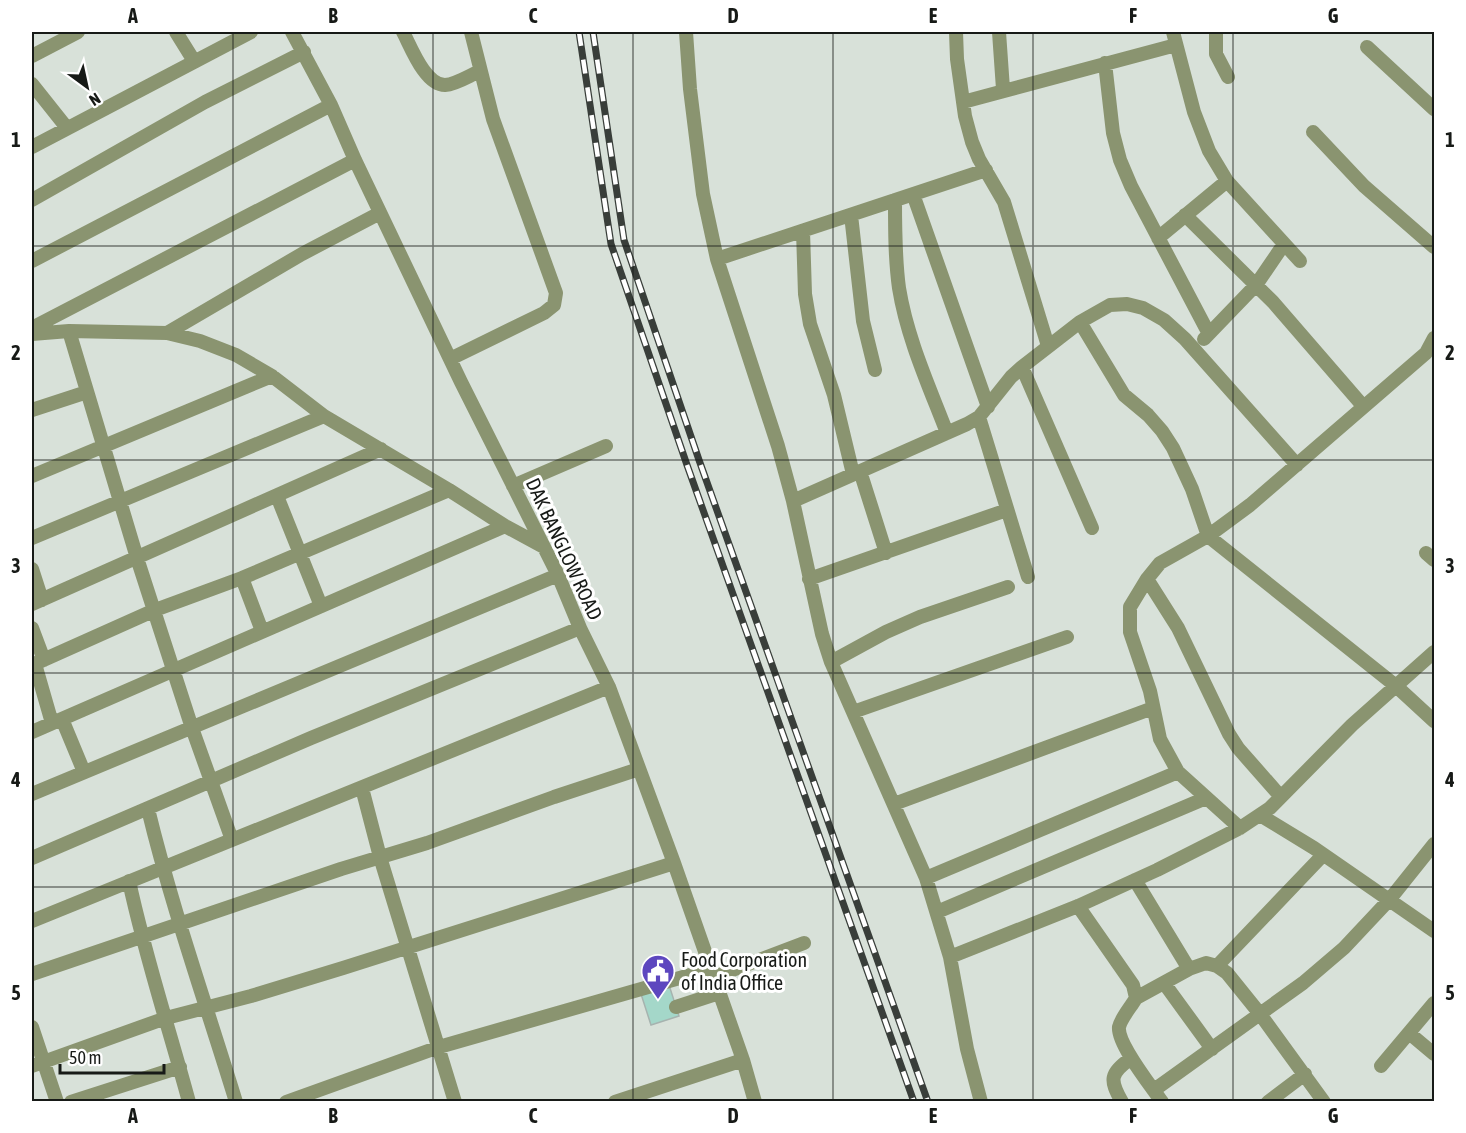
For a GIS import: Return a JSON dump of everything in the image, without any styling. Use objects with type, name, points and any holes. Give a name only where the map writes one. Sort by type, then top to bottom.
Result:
[{"type":"street","points":[[32,56],[78,32]]},
{"type":"street","points":[[176,32],[194,61]]},
{"type":"street","points":[[32,147],[251,32]]},
{"type":"street","name":"DAK BANGLOW ROAD","points":[[292,32],[331,105],[380,213],[558,575],[580,628],[609,687],[674,863],[755,1101]]},
{"type":"street","points":[[403,32],[428,77],[436,83],[445,85],[480,71]]},
{"type":"street","points":[[450,359],[544,313],[554,305],[556,293],[513,180],[493,119],[471,32]]},
{"type":"street","points":[[686,32],[690,89],[703,194],[717,259],[778,446],[793,501],[822,634],[831,662],[926,878],[937,912],[950,957],[967,1049],[981,1101]]},
{"type":"street","points":[[956,32],[963,102],[972,142],[979,159],[1004,202],[1048,346]]},
{"type":"street","points":[[999,32],[1003,89]]},
{"type":"street","points":[[1216,32],[1216,54],[1228,77]]},
{"type":"street","points":[[963,102],[1003,89],[1104,63],[1174,38],[1194,112],[1209,151],[1227,181],[1300,261]]},
{"type":"street","points":[[1366,47],[1434,109]]},
{"type":"street","points":[[32,200],[205,102],[304,52]]},
{"type":"street","points":[[1104,63],[1113,133],[1120,160],[1131,186],[1209,334]]},
{"type":"street","points":[[32,84],[67,128]]},
{"type":"street","points":[[32,261],[331,105]]},
{"type":"street","points":[[1313,132],[1364,186],[1434,247]]},
{"type":"street","points":[[32,328],[355,160]]},
{"type":"street","points":[[717,259],[986,170]]},
{"type":"street","points":[[1158,238],[1227,181]]},
{"type":"street","points":[[913,194],[983,412],[1007,510],[1028,577]]},
{"type":"street","points":[[895,200],[897,265],[904,310],[911,337],[947,433]]},
{"type":"street","points":[[167,333],[302,254],[380,213]]},
{"type":"street","points":[[851,215],[863,321],[875,370]]},
{"type":"street","points":[[1185,215],[1256,285],[1363,406]]},
{"type":"street","points":[[803,231],[805,294],[810,324],[834,395],[856,472],[886,552]]},
{"type":"street","points":[[1194,349],[1256,285],[1284,244]]},
{"type":"street","points":[[793,501],[947,433],[983,412],[1022,367],[1080,322],[1110,305],[1127,304],[1143,308],[1164,320],[1194,349],[1297,465]]},
{"type":"street","points":[[1080,322],[1124,395],[1148,415],[1173,448],[1192,489],[1208,536],[1396,686],[1434,721]]},
{"type":"street","points":[[69,332],[137,558],[175,669],[192,728],[232,840]]},
{"type":"street","points":[[32,334],[167,333],[200,341],[236,355],[272,376],[324,416],[543,547]]},
{"type":"street","points":[[1240,828],[1178,772],[1160,739],[1150,691],[1130,632],[1130,607],[1160,563],[1181,549],[1208,536],[1250,505],[1363,406],[1430,357],[1434,338]]},
{"type":"street","points":[[1022,367],[1092,528]]},
{"type":"street","points":[[32,476],[272,376]]},
{"type":"street","points":[[32,410],[87,392]]},
{"type":"street","points":[[32,538],[120,499],[324,416]]},
{"type":"street","points":[[513,486],[606,446]]},
{"type":"street","points":[[32,569],[37,602],[381,449]]},
{"type":"street","points":[[37,663],[155,610],[242,578],[449,490]]},
{"type":"street","points":[[277,496],[321,606]]},
{"type":"street","points":[[809,579],[1007,510]]},
{"type":"street","points":[[32,732],[505,526]]},
{"type":"street","points":[[32,794],[558,575]]},
{"type":"street","points":[[242,578],[262,631]]},
{"type":"street","points":[[1147,579],[1178,628],[1228,734],[1281,797]]},
{"type":"street","points":[[831,662],[868,641],[911,621],[1008,586]]},
{"type":"street","points":[[32,628],[37,663],[57,721],[84,772]]},
{"type":"street","points":[[32,858],[311,738],[580,628]]},
{"type":"street","points":[[853,712],[1067,637]]},
{"type":"street","points":[[950,957],[1078,906],[1240,828],[1270,808],[1352,725],[1434,652]]},
{"type":"street","points":[[32,921],[609,687]]},
{"type":"street","points":[[894,804],[1153,708]]},
{"type":"street","points":[[32,974],[427,843],[639,769]]},
{"type":"street","points":[[926,878],[1178,772]]},
{"type":"street","points":[[362,788],[380,857],[455,1101]]},
{"type":"street","points":[[937,912],[1206,798]]},
{"type":"street","points":[[148,809],[162,868],[236,1101]]},
{"type":"street","points":[[1260,815],[1390,899],[1434,931]]},
{"type":"street","points":[[1324,1101],[1260,1014],[1227,973],[1217,966],[1206,963],[1189,969],[1136,998],[1119,1027],[1121,1038],[1131,1059],[1158,1096],[1212,1049],[1260,1014],[1303,983],[1344,948],[1390,899],[1434,844]]},
{"type":"street","points":[[1217,966],[1323,855]]},
{"type":"street","points":[[37,1064],[166,1018],[251,996],[674,863]]},
{"type":"street","points":[[1135,880],[1189,969]]},
{"type":"street","points":[[129,881],[141,937],[189,1101]]},
{"type":"street","points":[[1078,906],[1133,985],[1136,998]]},
{"type":"street","points":[[286,1101],[439,1047],[712,973],[804,943]]},
{"type":"street","points":[[1164,983],[1212,1049]]},
{"type":"street","points":[[676,1007],[719,993]]},
{"type":"street","points":[[1381,1066],[1434,1003]]},
{"type":"street","points":[[32,1027],[37,1064],[57,1101]]},
{"type":"street","points":[[1409,1033],[1434,1054]]},
{"type":"street","points":[[1122,1101],[1113,1085],[1113,1075],[1120,1066],[1131,1059]]},
{"type":"street","points":[[615,1101],[742,1060]]},
{"type":"street","points":[[71,1101],[180,1067]]},
{"type":"street","points":[[1268,1101],[1305,1074]]},
{"type":"building","name":"Food Corporation of India Office","points":[[669,985],[679,1016],[651,1025],[641,994]]},
{"type":"railway","points":[[579,32],[611,244],[687,465],[914,1102]]},
{"type":"railway","points":[[593,32],[624,240],[699,460],[928,1102]]},
{"type":"place","name":"Food Corporation of India Office","points":[[658,1000]]}]
